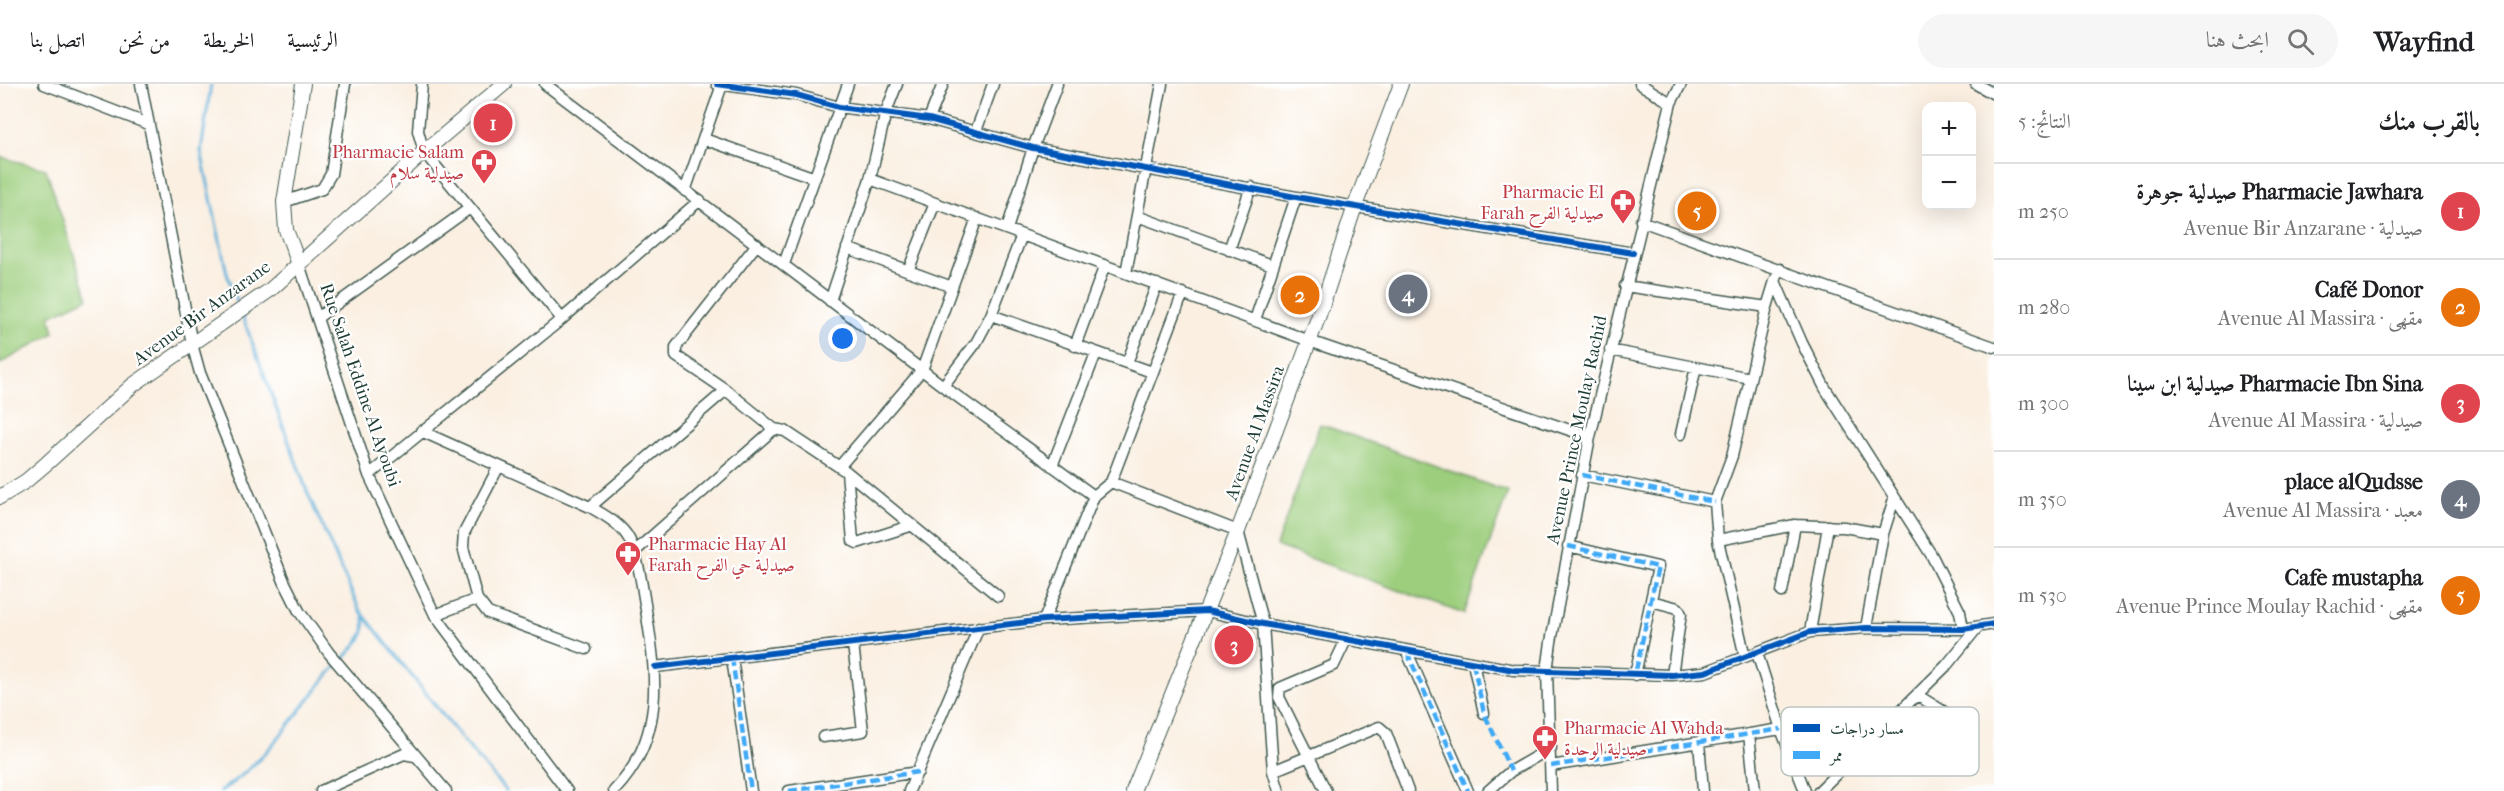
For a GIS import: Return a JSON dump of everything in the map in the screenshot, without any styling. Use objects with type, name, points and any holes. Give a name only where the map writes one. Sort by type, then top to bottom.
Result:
[{"type":"street","points":[[44,84],[148,124]]},
{"type":"street","points":[[141,84],[192,344],[200,373],[284,581],[299,611],[328,653],[446,791]]},
{"type":"street","name":"Rue Salah Eddine Al Ayoubi","points":[[303,84],[284,201],[286,230],[369,475],[435,615],[567,791]]},
{"type":"street","points":[[284,201],[322,189],[331,174],[345,84]]},
{"type":"street","points":[[422,84],[418,131],[424,152],[562,319]]},
{"type":"street","points":[[486,99],[488,84]]},
{"type":"street","name":"Avenue Bir Anzarane","points":[[0,497],[48,463],[133,385],[270,290],[424,152],[504,84]]},
{"type":"street","points":[[545,84],[943,386],[1094,496]]},
{"type":"street","points":[[717,84],[797,89],[839,107],[929,119],[1033,148],[1296,197],[1633,253]]},
{"type":"street","points":[[784,264],[848,84]]},
{"type":"street","points":[[830,301],[870,179],[886,112],[897,84]]},
{"type":"street","points":[[929,119],[943,84]]},
{"type":"street","points":[[976,131],[993,84]]},
{"type":"street","points":[[1007,229],[1033,148],[1057,84]]},
{"type":"street","points":[[1126,273],[1162,84]]},
{"type":"street","name":"Avenue Al Massira","points":[[1133,791],[1238,531],[1401,84]]},
{"type":"street","points":[[1640,84],[1671,102]]},
{"type":"street","name":"Avenue Prince Moulay Rachid","points":[[1551,791],[1547,671],[1568,546],[1590,437],[1633,253],[1671,102],[1681,84]]},
{"type":"street","points":[[1976,84],[1994,94]]},
{"type":"street","points":[[685,191],[722,85]]},
{"type":"street","points":[[704,139],[815,178]]},
{"type":"street","points":[[870,179],[1309,340],[1590,437]]},
{"type":"street","points":[[1228,250],[1251,187]]},
{"type":"street","points":[[1255,320],[1296,197]]},
{"type":"street","points":[[369,475],[562,319],[700,200]]},
{"type":"street","points":[[908,271],[935,203]]},
{"type":"street","points":[[317,318],[470,208]]},
{"type":"street","points":[[1137,216],[1272,265]]},
{"type":"street","points":[[913,525],[857,543],[853,541],[843,470],[922,370],[977,218]]},
{"type":"street","points":[[1641,221],[1994,346]]},
{"type":"street","points":[[943,386],[976,343],[991,315],[1022,235]]},
{"type":"street","points":[[757,244],[675,351],[678,359],[726,390],[774,429],[785,431],[843,470],[998,596]]},
{"type":"street","points":[[847,248],[952,286]]},
{"type":"street","points":[[1075,346],[1105,265]]},
{"type":"street","points":[[1745,657],[1718,540],[1715,502],[1732,456],[1767,307],[1780,269]]},
{"type":"street","points":[[1775,281],[1825,388],[1932,556],[1960,612],[1963,629]]},
{"type":"street","points":[[1127,363],[1157,284]]},
{"type":"street","points":[[1625,286],[1767,307]]},
{"type":"street","points":[[1044,620],[1094,496],[1111,482],[1182,293]]},
{"type":"street","points":[[991,315],[1152,372]]},
{"type":"street","points":[[1610,350],[1750,378]]},
{"type":"street","points":[[1052,466],[1096,353]]},
{"type":"street","points":[[1681,434],[1696,367]]},
{"type":"street","points":[[590,507],[726,390]]},
{"type":"street","points":[[633,553],[774,429]]},
{"type":"street","points":[[421,431],[590,507],[622,529],[629,539],[643,592],[655,667],[651,727],[640,752],[623,781],[614,791]]},
{"type":"street","points":[[499,466],[464,533],[463,547],[477,599],[488,613],[586,649]]},
{"type":"street","points":[[1582,475],[1715,502]]},
{"type":"street","points":[[1111,482],[1238,531],[1263,624],[1274,771],[1279,791]]},
{"type":"street","points":[[1866,628],[1883,534],[1894,499]]},
{"type":"street","points":[[1718,540],[1795,525],[1828,526],[1883,534]]},
{"type":"street","points":[[1782,592],[1795,525]]},
{"type":"street","points":[[1810,632],[1828,526]]},
{"type":"street","points":[[1568,546],[1658,567],[1635,675]]},
{"type":"street","points":[[435,615],[477,599]]},
{"type":"street","points":[[1651,601],[1678,608],[1681,614],[1671,675]]},
{"type":"street","points":[[655,667],[1044,620],[1207,611],[1407,652],[1514,670],[1671,675],[1705,672],[1810,632],[1866,628],[1963,629],[1994,624]]},
{"type":"street","points":[[909,791],[980,627]]},
{"type":"street","points":[[1905,707],[1946,666],[1977,628]]},
{"type":"street","points":[[1326,791],[1279,697],[1280,688],[1334,665],[1346,640]]},
{"type":"street","points":[[823,737],[863,731],[853,644]]},
{"type":"street","points":[[1407,652],[1468,791]]},
{"type":"street","points":[[1551,766],[1781,729],[1757,653]]},
{"type":"street","points":[[732,658],[751,791]]},
{"type":"street","points":[[1473,663],[1484,713]]},
{"type":"street","points":[[1917,695],[1936,707]]},
{"type":"street","points":[[1274,771],[1379,727],[1386,733],[1408,791]]},
{"type":"street","points":[[1749,734],[1755,791]]},
{"type":"street","points":[[1699,742],[1703,791]]},
{"type":"street","points":[[1488,791],[1511,771],[1551,748]]},
{"type":"street","points":[[321,791],[404,754],[416,756]]},
{"type":"street","points":[[789,791],[918,772]]},
{"type":"street","points":[[1799,776],[1805,791]]},
{"type":"street","points":[[1819,791],[1834,776]]},
{"type":"green space","points":[[0,157],[46,169],[88,298],[50,316],[54,333],[0,364]]},
{"type":"green space","points":[[1320,424],[1508,492],[1464,614],[1276,546]]},
{"type":"waterway","points":[[211,84],[201,151],[227,274],[239,306]]},
{"type":"waterway","points":[[242,315],[308,494],[359,609],[506,791]]},
{"type":"waterway","points":[[220,791],[237,779],[266,752],[330,673],[356,645],[364,632],[364,616]]},
{"type":"marked path","points":[[1582,475],[1715,502]]},
{"type":"marked path","points":[[1568,546],[1658,567],[1635,675]]},
{"type":"marked path","points":[[1407,652],[1468,791]]},
{"type":"marked path","points":[[732,658],[751,791]]},
{"type":"marked path","points":[[1473,663],[1484,713],[1511,771]]},
{"type":"marked path","points":[[1551,766],[1781,729]]},
{"type":"marked path","points":[[789,791],[918,772]]},
{"type":"cycle path","points":[[717,84],[796,95],[839,107],[929,119],[1033,148],[1296,197],[1633,253]]},
{"type":"cycle path","points":[[655,667],[1044,620],[1207,611],[1263,624],[1514,670],[1672,675],[1705,672],[1810,632],[1866,628],[1963,629],[1994,624]]},
{"type":"place","name":"Pharmacie Jawhara صيدلية جوهرة","points":[[493,123]]},
{"type":"place","name":"Pharmacie Salam صيدلية سلام","points":[[484,185]]},
{"type":"place","name":"Cafe mustapha","points":[[1697,211]]},
{"type":"place","name":"Pharmacie El Farah صيدلية الفرح","points":[[1623,225]]},
{"type":"place","name":"place alQudsse","points":[[1408,294]]},
{"type":"place","name":"Café Donor","points":[[1300,295]]},
{"type":"place","name":"Pharmacie Hay Al Farah صيدلية حي الفرح","points":[[628,577]]},
{"type":"place","name":"Pharmacie Ibn Sina صيدلية ابن سينا","points":[[1234,645]]},
{"type":"place","name":"Pharmacie Al Wahda صيدلية الوحدة","points":[[1545,761]]}]
